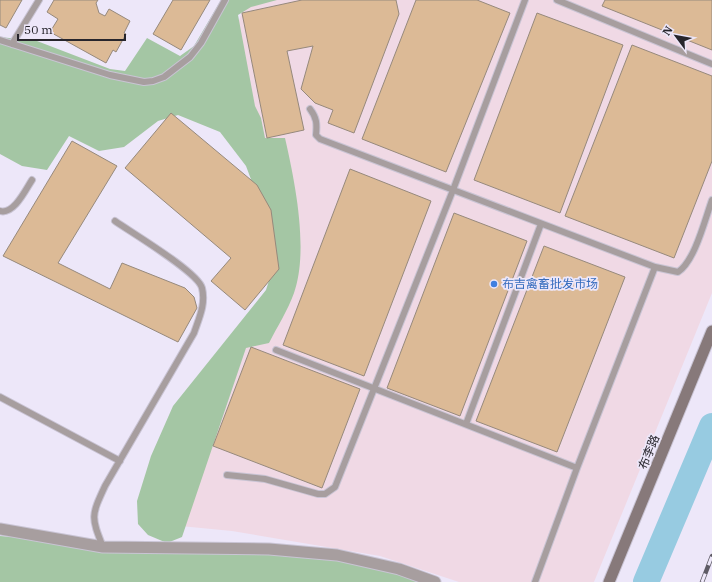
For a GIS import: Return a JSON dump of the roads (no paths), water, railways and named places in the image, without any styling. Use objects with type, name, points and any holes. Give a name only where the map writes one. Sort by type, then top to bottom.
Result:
[{"type":"main road","name":"布李路","points":[[609,582],[712,331]]},
{"type":"street","points":[[0,529],[103,547],[269,549],[337,555],[399,569],[435,582]]},
{"type":"lane","points":[[12,44],[39,0]]},
{"type":"lane","points":[[0,40],[110,75],[144,82],[153,81],[164,77],[190,57],[201,43],[225,0]]},
{"type":"lane","points":[[227,475],[265,479],[283,483],[307,492],[325,494],[335,487],[453,190],[525,0]]},
{"type":"lane","points":[[557,0],[712,64]]},
{"type":"lane","points":[[310,109],[315,116],[317,123],[316,135],[320,140],[654,267],[678,272],[684,268],[690,259],[712,200]]},
{"type":"lane","points":[[0,211],[4,212],[10,210],[32,180]]},
{"type":"lane","points":[[103,547],[94,524],[95,509],[120,461],[194,333],[203,306],[202,287],[192,274],[115,222]]},
{"type":"lane","points":[[466,424],[542,224]]},
{"type":"lane","points":[[535,582],[654,267]]},
{"type":"lane","points":[[276,350],[577,468]]},
{"type":"lane","points":[[0,397],[120,461]]},
{"type":"waterway","points":[[646,582],[712,426]]},
{"type":"railway","points":[[702,582],[712,556]]},
{"type":"place","name":"布吉禽畜批发市场","points":[[494,284]]}]
